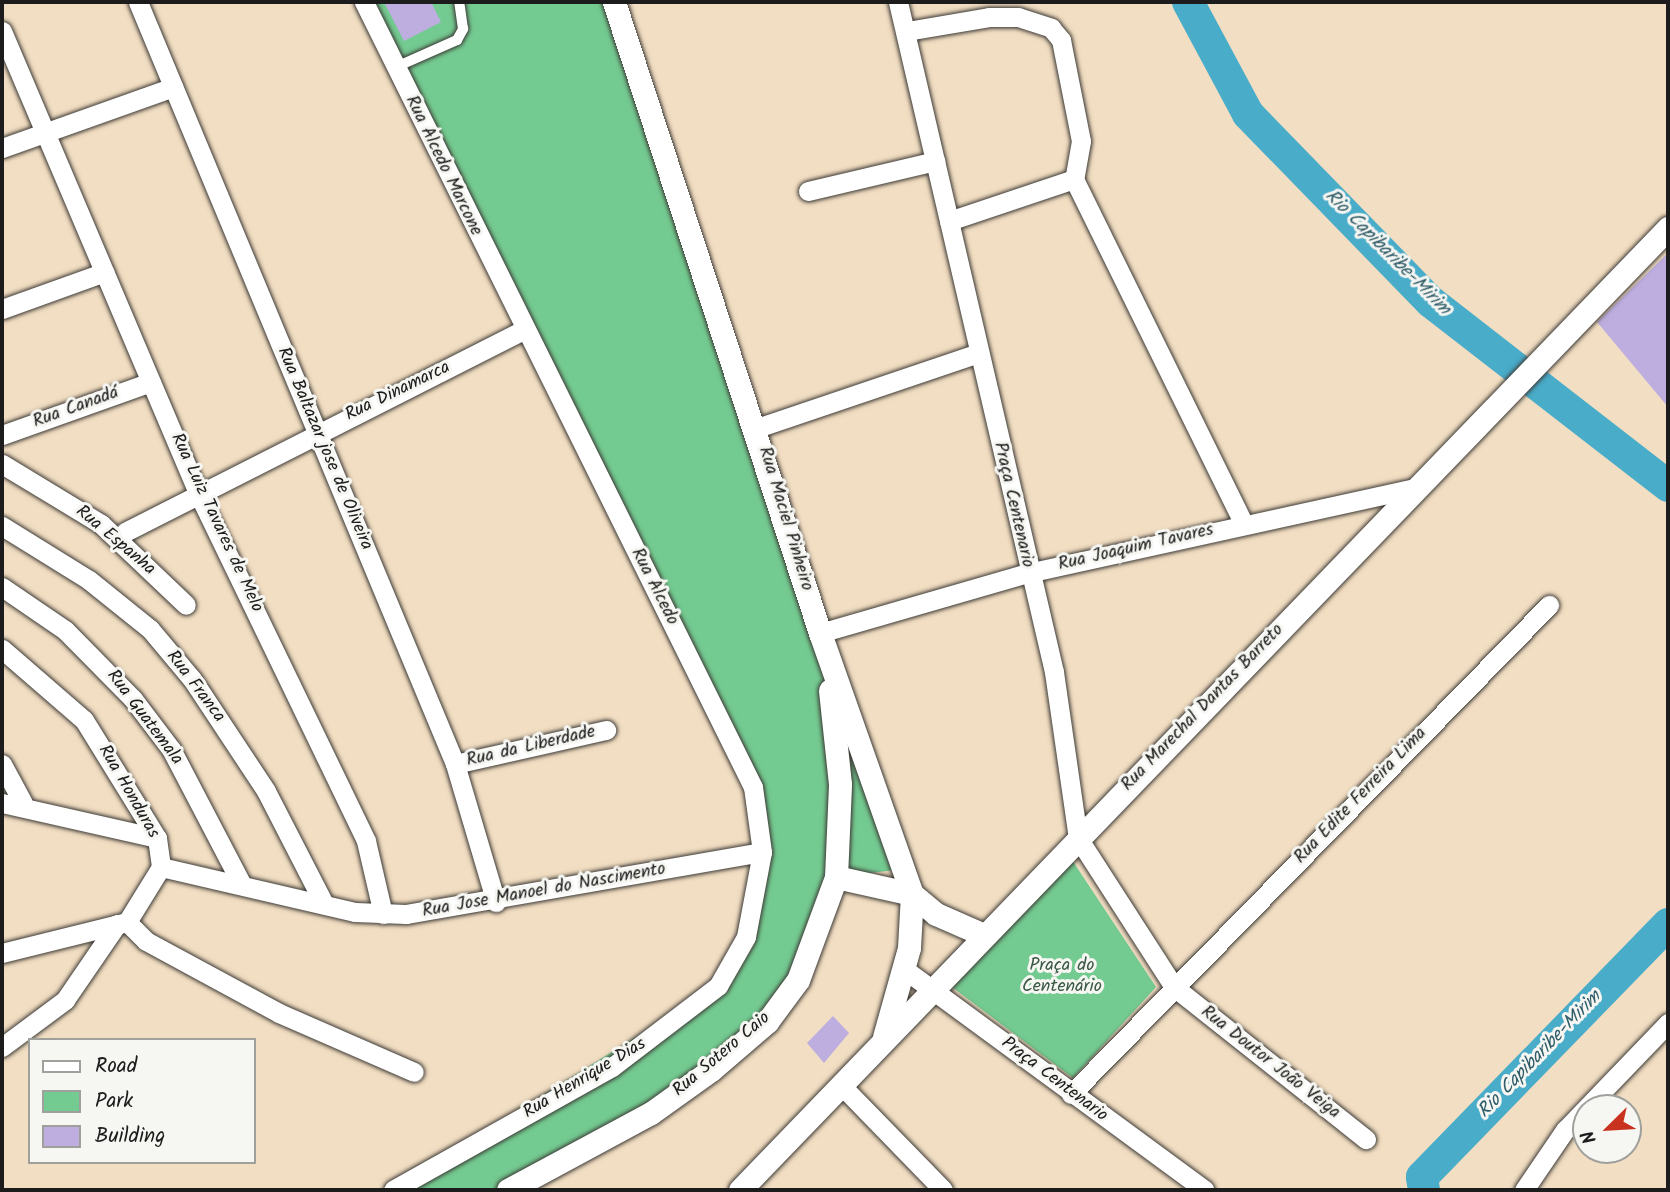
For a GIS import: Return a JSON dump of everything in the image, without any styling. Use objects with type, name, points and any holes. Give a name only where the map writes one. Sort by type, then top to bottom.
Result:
[{"type":"street","name":"Rua Baltazar jose de Oliveira","points":[[138,2],[455,764],[496,902]]},
{"type":"street","name":"Rua Alcedo Marcone","points":[[364,2],[523,330]]},
{"type":"street","name":"Rua Maciel Pinheiro","points":[[614,2],[757,429],[820,632],[912,894],[904,969],[883,1040]]},
{"type":"street","name":"Praça Centenario","points":[[898,2],[907,31],[1063,719],[1078,838],[1174,987]]},
{"type":"street","points":[[907,31],[1018,9],[1044,24],[1061,40],[1081,141],[1074,179],[1243,523]]},
{"type":"street","name":"Rua Luiz Tavares de Melo","points":[[2,31],[199,495],[366,841],[383,914]]},
{"type":"street","points":[[2,148],[173,87]]},
{"type":"street","points":[[808,191],[936,161]]},
{"type":"street","points":[[949,221],[1074,179]]},
{"type":"street","name":"Rua Marechal Dantas Barreto","points":[[740,1190],[1668,228]]},
{"type":"street","points":[[2,309],[105,272]]},
{"type":"street","name":"Rua Dinamarca","points":[[125,532],[317,432],[523,330]]},
{"type":"street","name":"Rua Alcedo","points":[[523,330],[753,787],[762,852]]},
{"type":"street","points":[[757,429],[978,353]]},
{"type":"street","name":"Rua Canadá","points":[[2,435],[151,382]]},
{"type":"street","name":"Rua Espanha","points":[[2,464],[101,524],[186,605]]},
{"type":"street","name":"Rua Joaquim Tavares","points":[[820,632],[1028,573],[1243,523],[1416,488]]},
{"type":"street","name":"Rua Franca","points":[[2,526],[89,580],[150,629],[192,679],[266,791],[324,904]]},
{"type":"street","name":"Rua Guatemala","points":[[2,587],[65,630],[133,699],[171,749],[242,885]]},
{"type":"street","name":"Rua Edite Ferreira Lima","points":[[1071,1094],[1549,605]]},
{"type":"street","name":"Rua Sotero Caio","points":[[508,1190],[651,1112],[767,1021],[813,949],[836,877],[839,770],[820,632]]},
{"type":"street","name":"Rua Honduras","points":[[2,649],[84,720],[157,838],[161,867]]},
{"type":"street","name":"Rua da Liberdade","points":[[455,764],[606,730]]},
{"type":"street","points":[[2,764],[23,803]]},
{"type":"street","points":[[2,803],[23,803],[157,838]]},
{"type":"street","name":"Rua Jose Manoel do Nascimento","points":[[161,867],[324,904],[383,914],[496,902],[762,852]]},
{"type":"street","name":"Rua Henrique Dias","points":[[393,1190],[612,1067],[718,986],[746,937],[762,852]]},
{"type":"street","points":[[2,1047],[65,1000],[161,867]]},
{"type":"street","points":[[836,877],[912,894],[936,914],[984,935]]},
{"type":"street","points":[[2,953],[122,923]]},
{"type":"street","points":[[122,923],[146,941],[279,1013],[414,1072]]},
{"type":"street","name":"Praça Centenario","points":[[904,969],[1205,1190]]},
{"type":"street","name":"Rua Doutor João Veiga","points":[[1174,987],[1366,1139]]},
{"type":"street","points":[[1524,1190],[1564,1130],[1668,1023]]},
{"type":"street","points":[[841,1085],[943,1190]]},
{"type":"lane","points":[[396,67],[457,40],[463,29],[458,2]]},
{"type":"green space","points":[[366,2],[614,2],[904,869],[836,877],[798,980],[711,1070],[508,1190],[390,1190],[718,986],[746,937],[762,852],[753,787]]},
{"type":"green space","name":"Praça do Centenário","points":[[1072,860],[1156,987],[1073,1078],[952,987]]},
{"type":"building","points":[[384,2],[431,2],[441,22],[404,41]]},
{"type":"building","points":[[1668,253],[1668,407],[1597,322]]},
{"type":"building","points":[[833,1016],[849,1033],[824,1063],[807,1043]]},
{"type":"waterway","name":"Rio Capibaribe-Mirim","points":[[1188,2],[1248,114],[1431,302],[1668,486]]},
{"type":"waterway","name":"Rio Capibaribe-Mirim","points":[[1424,1190],[1422,1177],[1668,924]]}]
